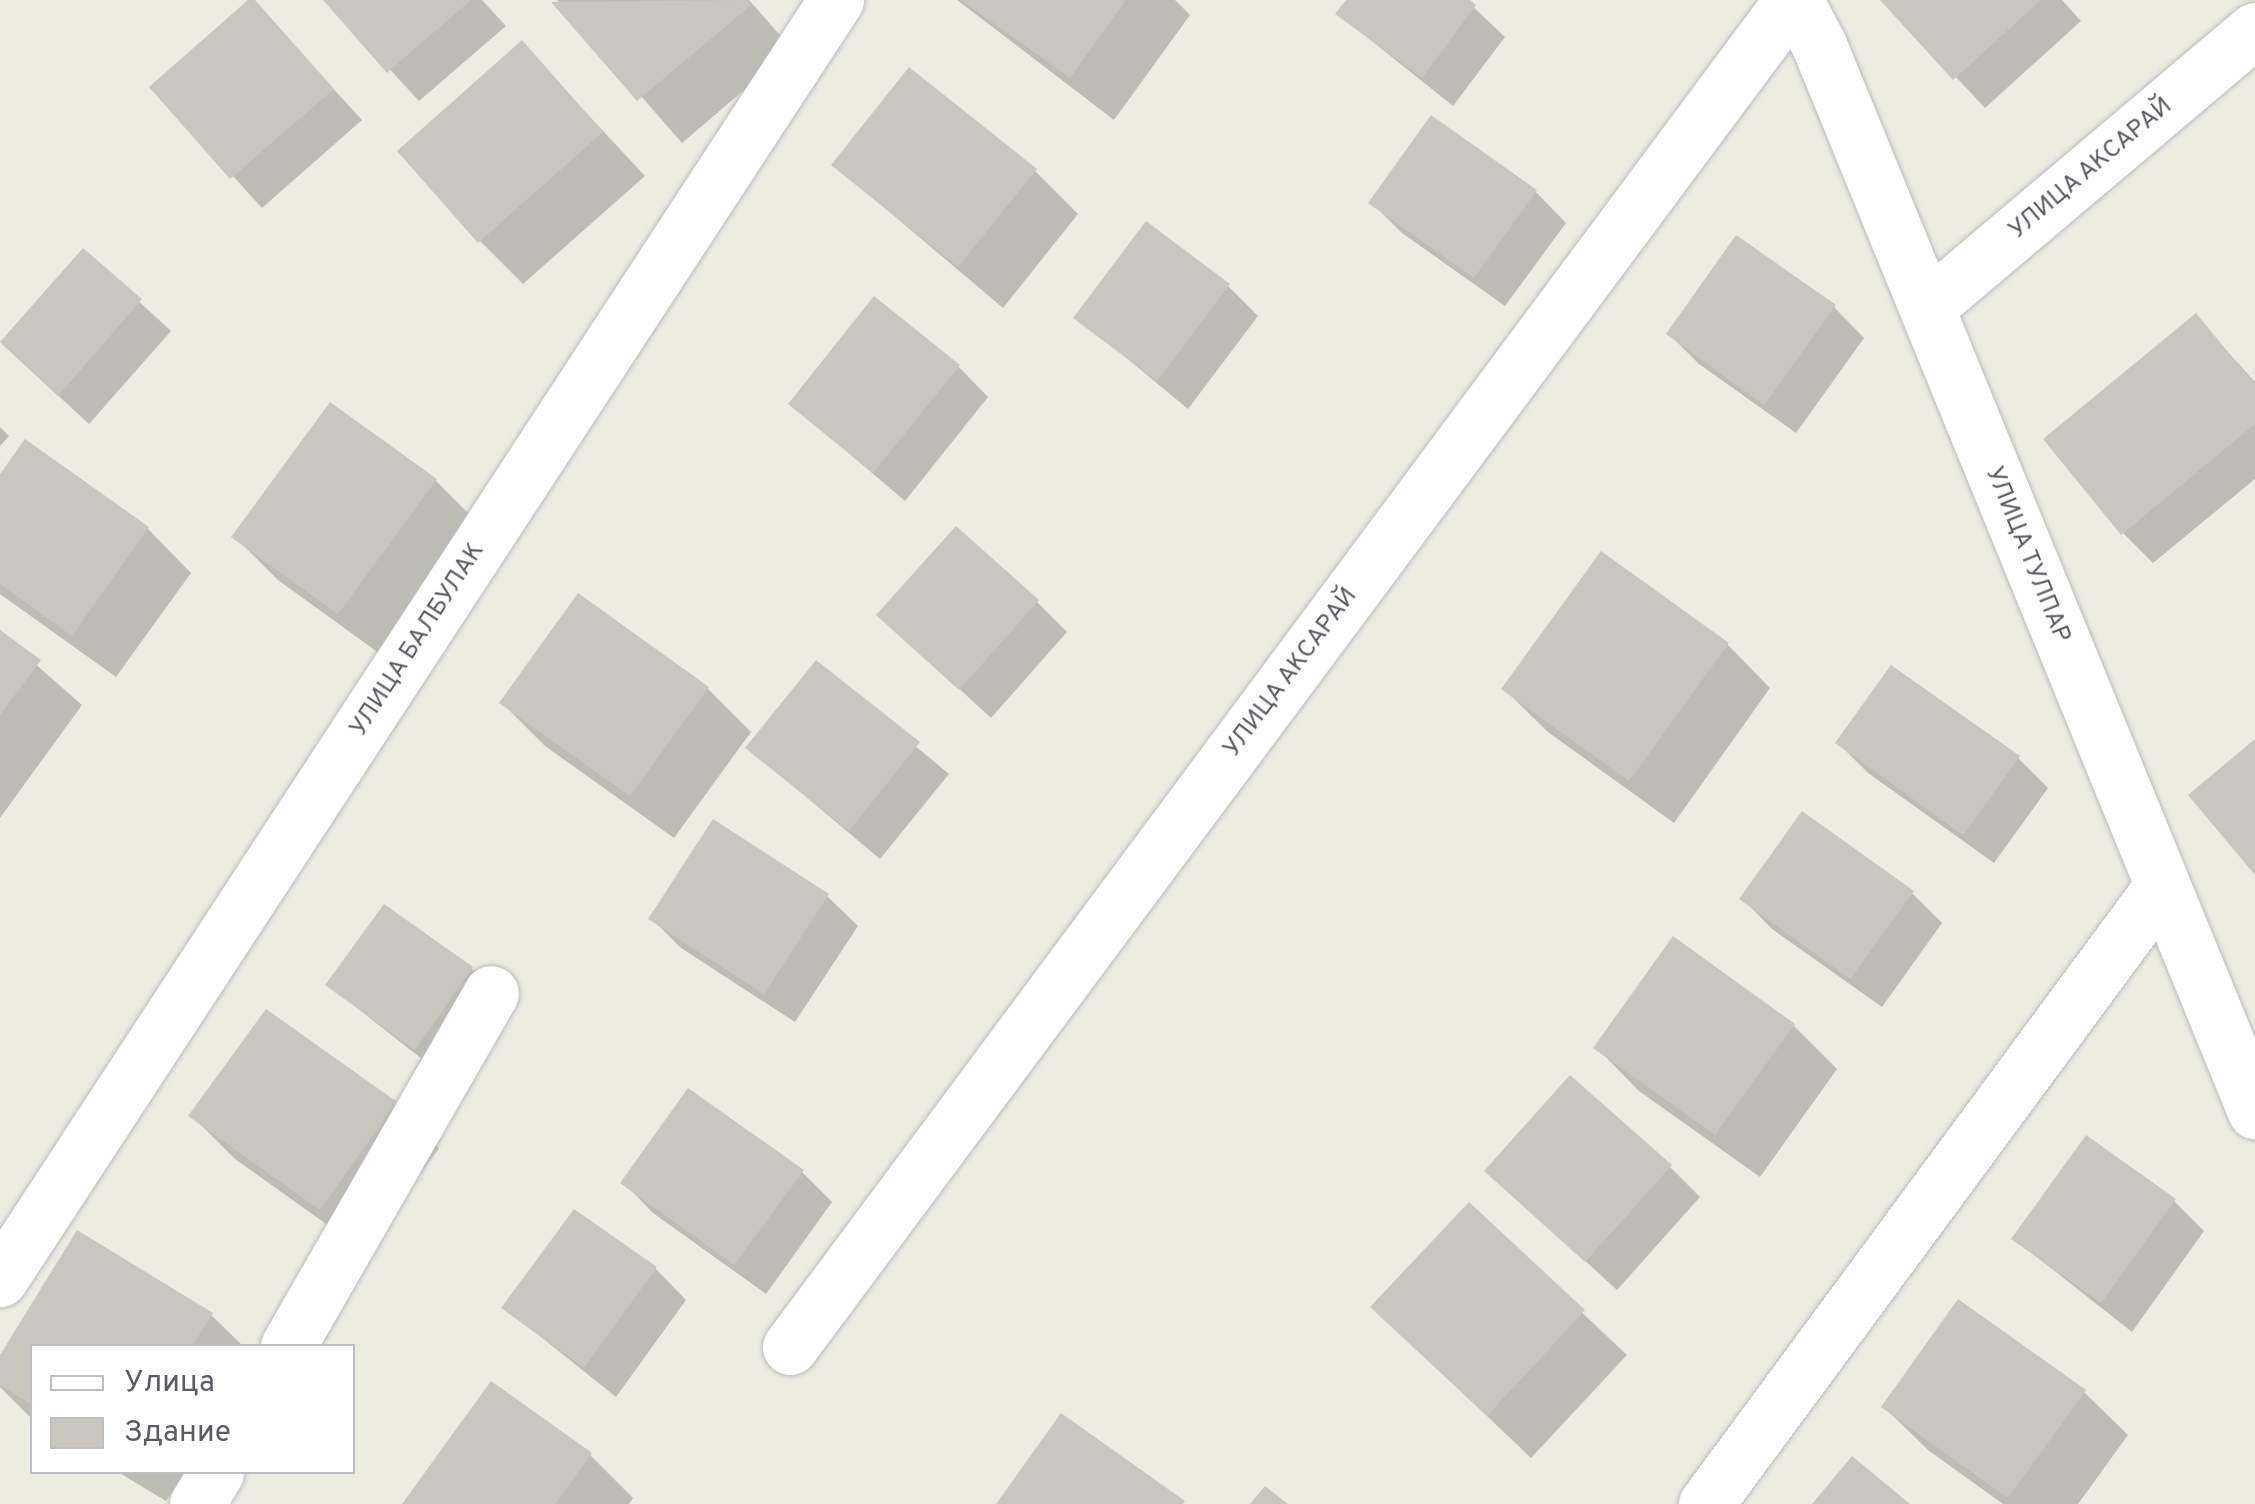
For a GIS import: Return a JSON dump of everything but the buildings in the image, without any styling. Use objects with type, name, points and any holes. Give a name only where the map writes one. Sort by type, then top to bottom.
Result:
[{"type":"street","name":"УЛИЦА БАЛБУЛАК","points":[[0,1280],[836,0]]},
{"type":"street","name":"УЛИЦА ТУЛПАР","points":[[1794,0],[1927,307],[2162,886],[2251,1091]]},
{"type":"street","name":"УЛИЦА АКСАРАЙ","points":[[790,1347],[1794,0]]},
{"type":"street","name":"УЛИЦА АКСАРАЙ","points":[[1927,307],[2255,30]]},
{"type":"street","points":[[1706,1504],[2162,886]]},
{"type":"street","points":[[289,1344],[492,994]]},
{"type":"street","points":[[197,1504],[215,1474]]}]
